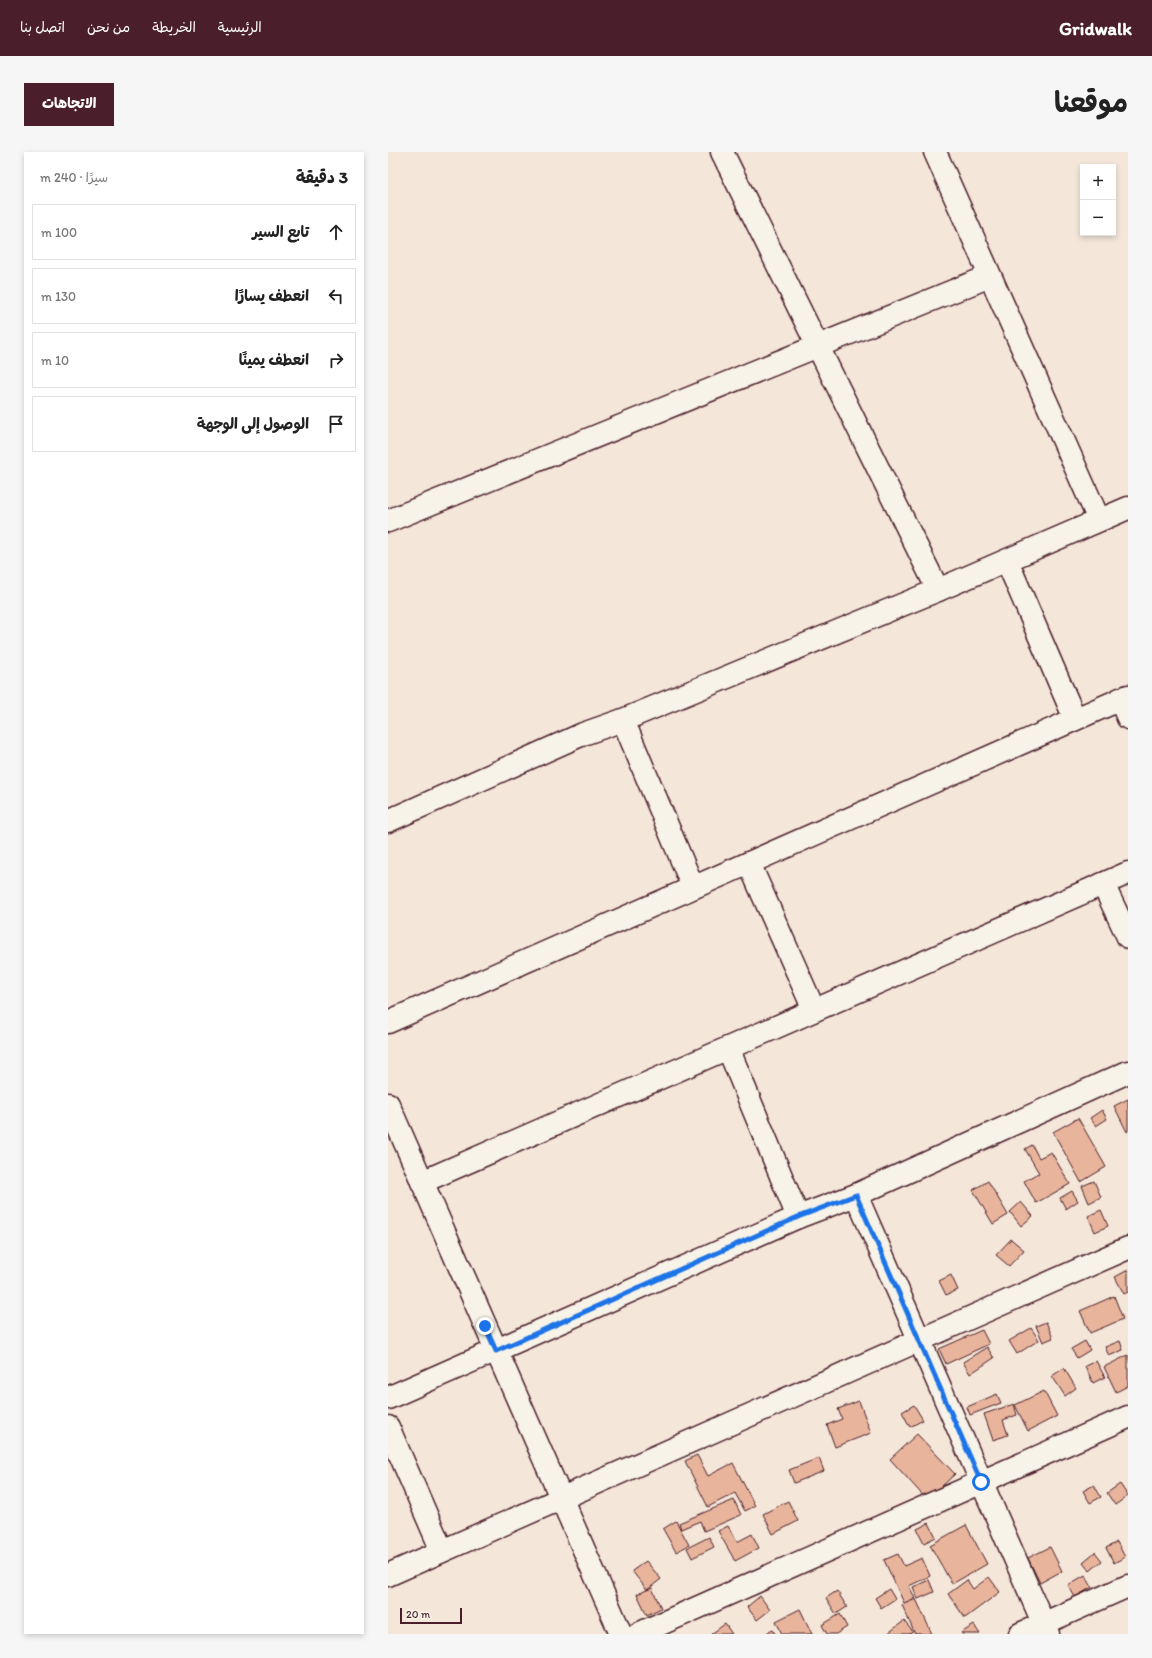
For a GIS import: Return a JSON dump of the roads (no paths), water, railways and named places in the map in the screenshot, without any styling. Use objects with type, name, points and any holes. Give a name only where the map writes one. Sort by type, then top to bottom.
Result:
[{"type":"street","points":[[722,152],[938,590]]},
{"type":"street","points":[[935,152],[1099,520]]},
{"type":"street","points":[[388,520],[990,276]]},
{"type":"street","points":[[388,821],[583,734],[622,720],[938,590],[1128,508]]},
{"type":"street","points":[[1007,561],[1075,719]]},
{"type":"street","points":[[388,1022],[1075,719],[1125,704]]},
{"type":"street","points":[[622,720],[693,887]]},
{"type":"street","points":[[749,863],[814,1010]]},
{"type":"street","points":[[422,1182],[1128,873]]},
{"type":"street","points":[[1103,884],[1128,937]]},
{"type":"street","points":[[728,1048],[798,1217]]},
{"type":"street","points":[[388,1398],[798,1217],[856,1195],[1128,1072]]},
{"type":"street","points":[[388,1104],[621,1634]]},
{"type":"street","points":[[856,1195],[1045,1629]]},
{"type":"street","points":[[388,1575],[1128,1248]]},
{"type":"street","points":[[638,1634],[1128,1417]]},
{"type":"street","points":[[388,1427],[442,1551]]},
{"type":"street","points":[[1020,1634],[1045,1629],[1128,1586]]}]
